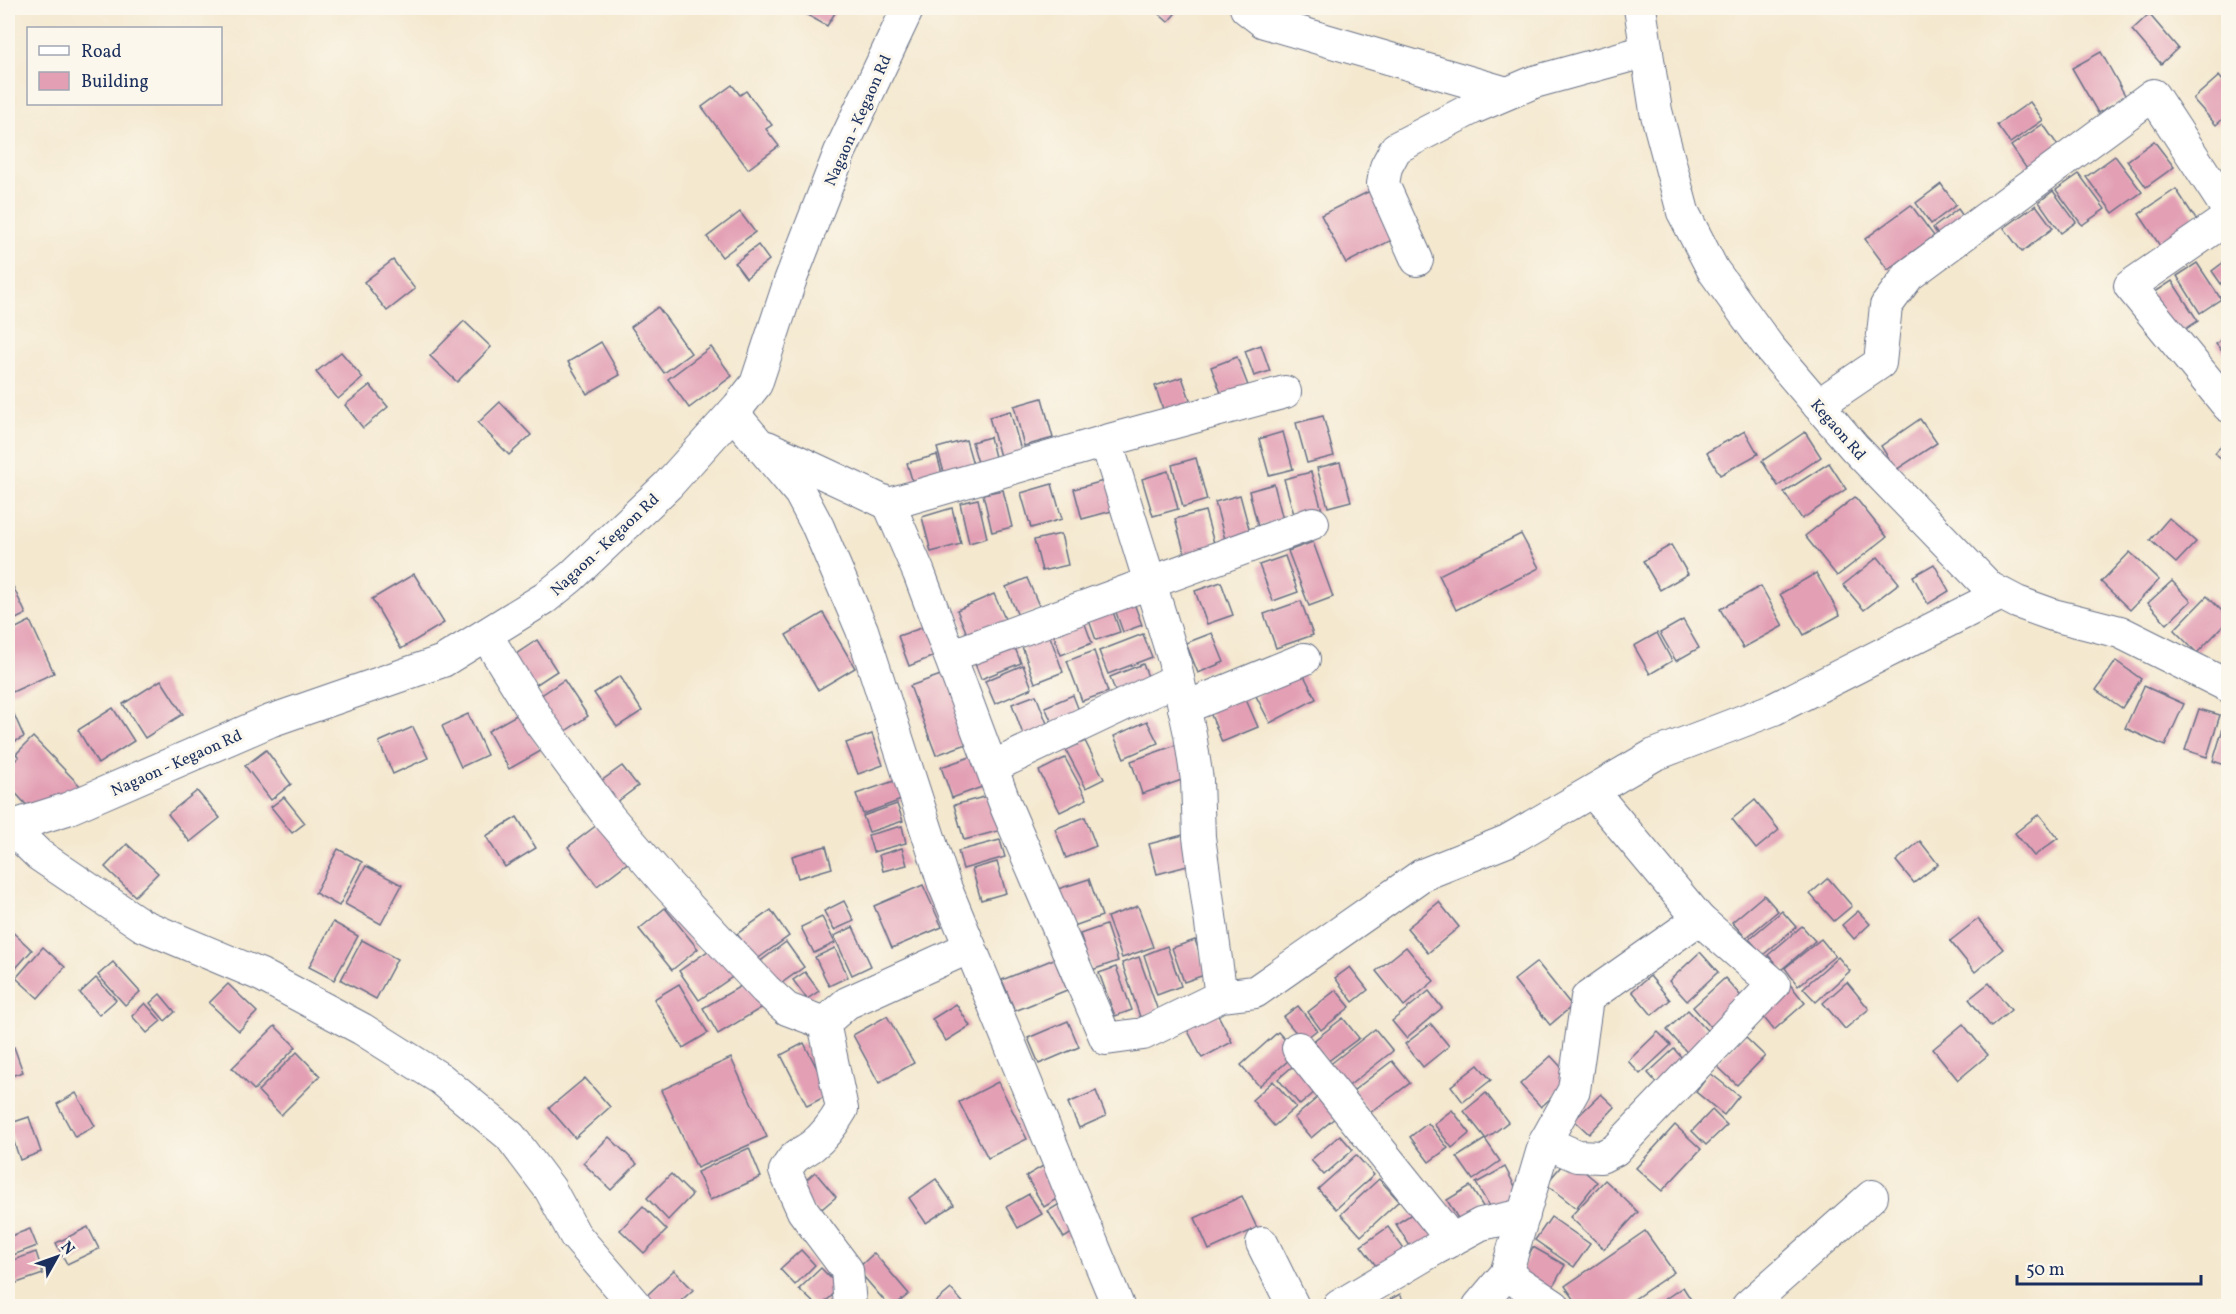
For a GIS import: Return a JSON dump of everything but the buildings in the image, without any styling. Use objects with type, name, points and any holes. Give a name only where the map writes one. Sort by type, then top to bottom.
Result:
[{"type":"street","name":"Nagaon - Kegaon Rd","points":[[8,827],[67,809],[270,721],[442,661],[545,598],[571,578],[668,485],[756,384],[790,281],[840,152],[908,8]]},
{"type":"street","points":[[1246,8],[1264,22],[1506,93]]},
{"type":"street","name":"Kegaon Rd","points":[[1640,8],[1656,111],[1683,212],[1713,270],[1768,346],[1854,447],[1939,538],[1990,588],[2053,615],[2120,632],[2229,686]]},
{"type":"street","points":[[1417,260],[1383,184],[1386,167],[1396,148],[1473,108],[1533,82],[1647,51]]},
{"type":"street","points":[[1818,405],[1880,363],[1886,306],[1909,275],[2153,95],[2229,210]]},
{"type":"street","points":[[2229,218],[2130,286],[2229,406]]},
{"type":"street","points":[[760,444],[889,504],[1285,392]]},
{"type":"street","points":[[733,413],[800,493],[818,527],[862,630],[944,884],[1118,1306]]},
{"type":"street","points":[[1106,441],[1174,660],[1197,780],[1199,837],[1221,996]]},
{"type":"street","points":[[889,504],[919,573],[1007,809],[1106,1040],[1143,1034],[1221,996],[1255,992],[1422,875],[1507,841],[1654,755],[1774,709],[2001,594]]},
{"type":"street","points":[[950,656],[1313,523]]},
{"type":"street","points":[[486,635],[541,724],[609,817],[658,874],[765,989],[787,1009],[824,1023]]},
{"type":"street","points":[[992,767],[1181,694],[1304,659]]},
{"type":"street","points":[[1545,1142],[1577,1156],[1601,1157],[1615,1150],[1774,984],[1699,919],[1593,792]]},
{"type":"street","points":[[8,827],[39,855],[142,925],[271,980],[362,1029],[441,1079],[510,1136],[550,1189],[575,1235],[636,1306]]},
{"type":"street","points":[[1479,1306],[1506,1274],[1545,1142],[1574,1090],[1587,998],[1699,919]]},
{"type":"street","points":[[824,1023],[847,1003],[970,947]]},
{"type":"street","points":[[824,1023],[842,1109],[833,1126],[812,1146],[794,1156],[785,1171],[803,1211],[846,1270],[850,1306]]},
{"type":"street","points":[[1298,1048],[1452,1240]]},
{"type":"street","points":[[1748,1306],[1872,1196]]},
{"type":"street","points":[[1339,1306],[1481,1224],[1524,1215]]},
{"type":"street","points":[[1262,1243],[1293,1306]]},
{"type":"street","points":[[1506,1274],[1554,1306]]}]
